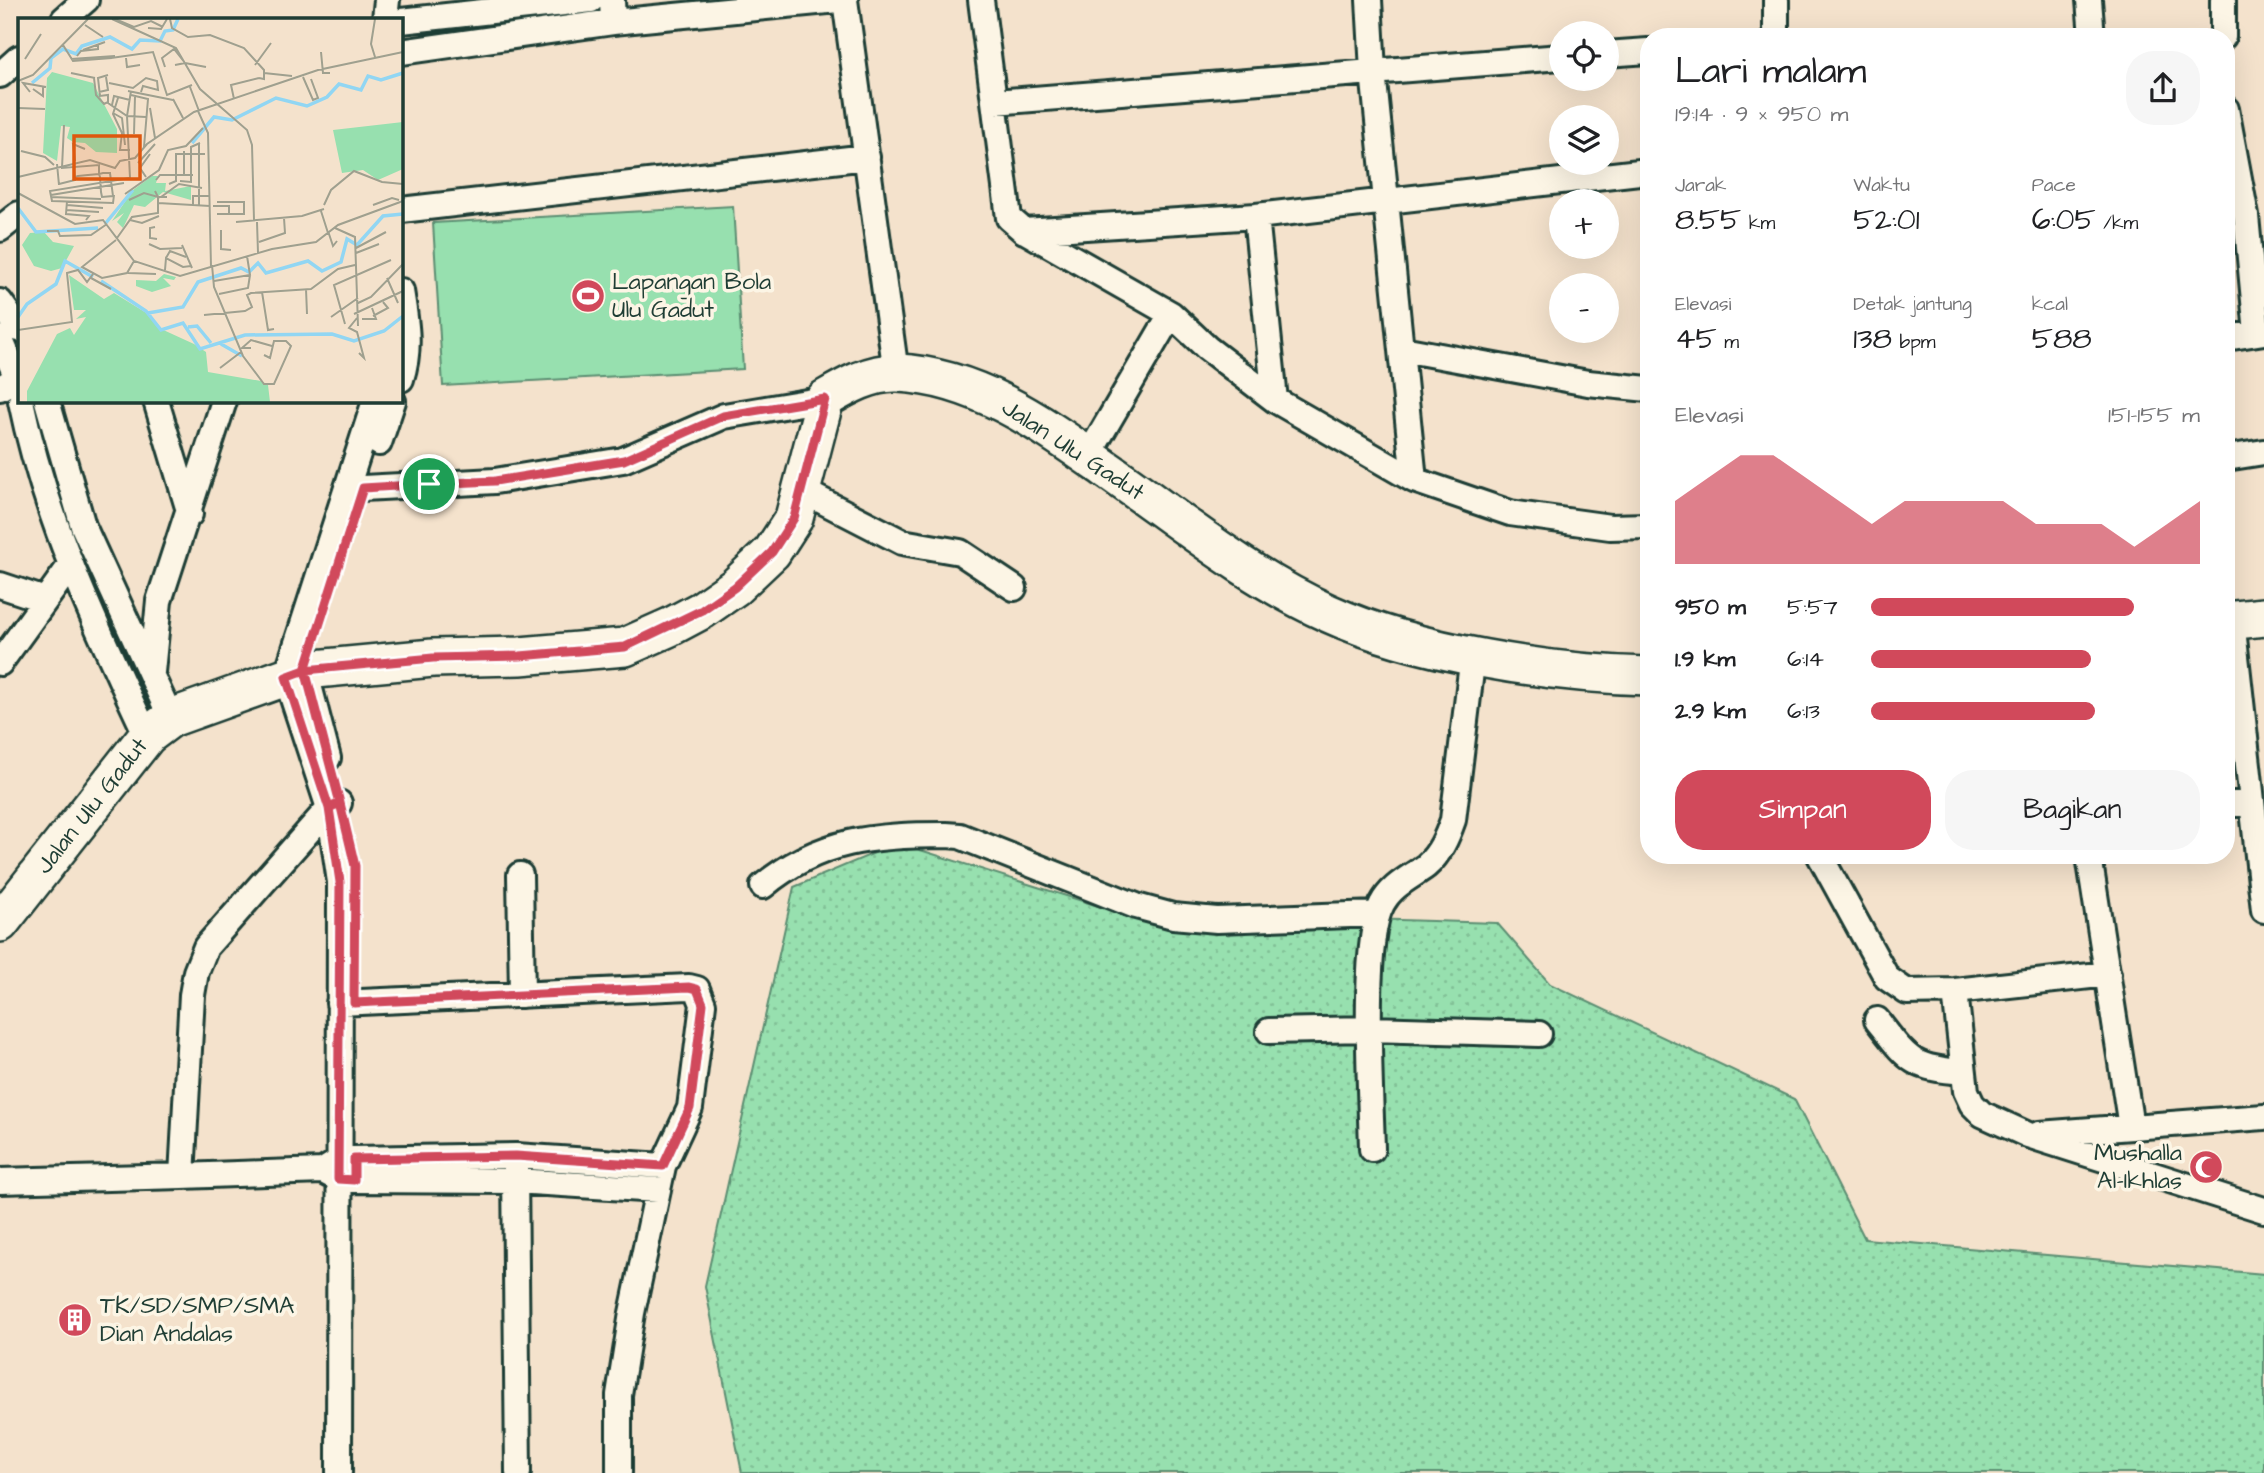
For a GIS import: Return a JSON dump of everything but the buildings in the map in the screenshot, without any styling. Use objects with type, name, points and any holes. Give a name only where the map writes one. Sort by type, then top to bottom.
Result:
[{"type":"street","points":[[65,18],[86,0]]},
{"type":"street","points":[[386,18],[387,0]]},
{"type":"street","points":[[402,21],[591,0]]},
{"type":"street","points":[[402,52],[613,11],[838,0]]},
{"type":"street","points":[[845,0],[896,373]]},
{"type":"street","points":[[981,0],[1009,218],[1024,231],[1171,314],[1207,348],[1275,400],[1414,480],[1510,513],[1609,527],[1640,526]]},
{"type":"street","points":[[1369,0],[1373,71],[1414,480]]},
{"type":"street","points":[[1776,0],[1776,28]]},
{"type":"street","points":[[2089,0],[2091,28]]},
{"type":"street","points":[[2223,0],[2223,28]]},
{"type":"street","points":[[1619,53],[1640,52]]},
{"type":"street","points":[[995,102],[1549,58]]},
{"type":"street","points":[[0,75],[18,59]]},
{"type":"street","points":[[402,210],[867,157]]},
{"type":"street","points":[[1024,231],[1256,216],[1640,172]]},
{"type":"street","points":[[0,229],[18,215]]},
{"type":"street","points":[[1256,216],[1275,400]]},
{"type":"street","points":[[2235,336],[2261,332],[2236,217]]},
{"type":"street","points":[[402,297],[409,336],[407,360],[402,376]]},
{"type":"street","points":[[0,302],[18,328]]},
{"type":"street","points":[[1088,456],[1171,314]]},
{"type":"street","points":[[0,338],[32,454],[70,566],[159,727]]},
{"type":"street","points":[[1402,349],[1588,383],[1640,388]]},
{"type":"street","name":"Jalan Ulu Gadut","points":[[0,923],[159,727],[296,673],[433,658],[520,656],[625,647],[702,610],[735,587],[772,552],[794,518],[825,399],[858,380],[896,373],[951,380],[1026,414],[1267,582],[1329,613],[1401,640],[1473,655],[1562,669],[1640,675]]},
{"type":"street","points":[[356,486],[495,481],[624,460],[723,416],[825,399]]},
{"type":"street","points":[[47,402],[83,526],[152,675]]},
{"type":"street","points":[[156,402],[190,514]]},
{"type":"street","points":[[159,727],[152,675],[159,601],[190,514],[224,402]]},
{"type":"street","points":[[339,1473],[341,1170],[355,866],[334,805],[296,673],[356,486],[375,402]]},
{"type":"street","points":[[356,486],[393,402]]},
{"type":"street","points":[[2235,457],[2264,452]]},
{"type":"street","points":[[801,490],[902,542],[960,552],[1014,588]]},
{"type":"street","points":[[0,663],[70,566]]},
{"type":"street","points":[[0,585],[45,600]]},
{"type":"street","points":[[2241,619],[2238,804],[2264,910]]},
{"type":"street","points":[[1372,1149],[1370,1029],[1373,937],[1377,914],[1388,894],[1427,865],[1448,836],[1453,820],[1473,655]]},
{"type":"street","points":[[182,1175],[192,995],[196,972],[206,947],[334,805]]},
{"type":"street","points":[[763,886],[801,861],[844,842],[946,835],[960,836],[1136,906],[1173,916],[1217,920],[1377,914]]},
{"type":"street","points":[[1824,864],[1887,978],[1897,988],[1917,994],[2108,974]]},
{"type":"street","points":[[2090,864],[2131,1127]]},
{"type":"street","points":[[520,875],[522,995]]},
{"type":"street","points":[[347,1003],[689,987],[697,989],[703,1004],[690,1108],[663,1166],[632,1313],[620,1395],[619,1473]]},
{"type":"street","points":[[1955,991],[1964,1072],[1972,1104],[1996,1122],[2028,1135],[2264,1210]]},
{"type":"street","points":[[1877,1020],[1908,1060],[1928,1068],[1964,1072]]},
{"type":"street","points":[[1269,1031],[1370,1029],[1539,1034]]},
{"type":"street","points":[[2028,1135],[2264,1117]]},
{"type":"street","points":[[0,1181],[341,1170],[516,1156],[663,1166]]},
{"type":"street","points":[[516,1156],[518,1473]]},
{"type":"street","points":[[341,1170],[658,1190]]},
{"type":"street","points":[[341,1170],[353,1473]]},
{"type":"green space","name":"Lapangan Bola Ulu Gadut","points":[[733,206],[743,369],[443,386],[433,223]]},
{"type":"green space","points":[[898,843],[1114,911],[1497,923],[1550,984],[1794,1099],[1865,1239],[2264,1274],[2264,1473],[742,1473],[705,1286],[794,887]]},
{"type":"place","name":"Lapangan Bola Ulu Gadut","points":[[588,296]]},
{"type":"place","name":"Mushalla Al-Ikhlas","points":[[2206,1167]]},
{"type":"place","name":"TK/SD/SMP/SMA Dian Andalas","points":[[75,1320]]},
{"type":"route","points":[[429,484],[363,488],[305,670],[340,803],[329,808],[340,882],[338,1179],[354,1180],[354,1159],[516,1156],[663,1166],[690,1108],[703,1004],[697,989],[689,987],[354,1003],[355,866],[340,803],[329,808],[286,677],[305,670],[433,658],[520,656],[625,647],[670,627],[702,610],[735,587],[772,552],[794,518],[825,399],[723,416],[624,460],[495,481],[429,484]]}]
